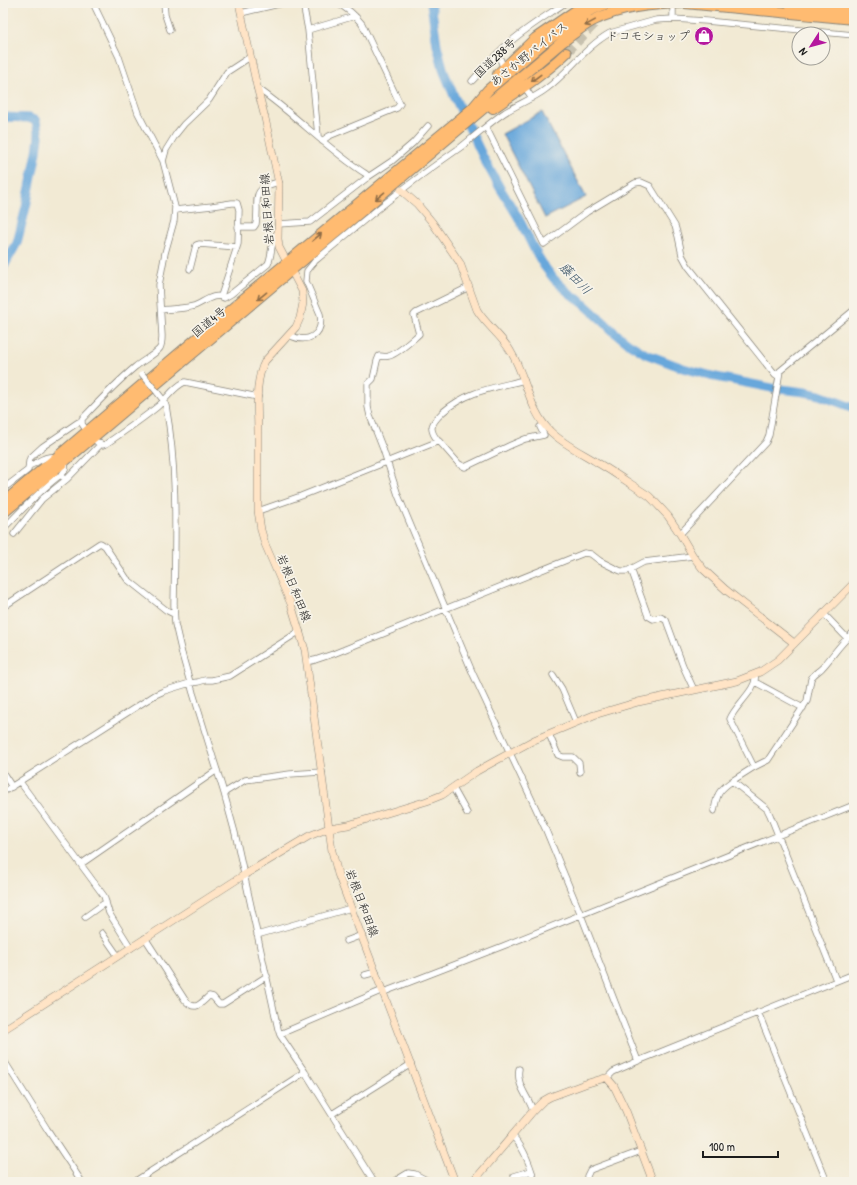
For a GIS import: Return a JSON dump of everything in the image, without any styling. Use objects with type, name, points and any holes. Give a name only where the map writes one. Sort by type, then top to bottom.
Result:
[{"type":"highway","name":"国道288号","points":[[431,148],[473,112],[479,91],[536,38],[587,3]]},
{"type":"highway","name":"あさか野バイパス","points":[[473,112],[488,90],[542,44],[589,11],[608,3]]},
{"type":"highway","name":"あさか野バイパス","points":[[473,112],[562,42],[593,21],[607,15],[632,8],[658,3],[678,6]]},
{"type":"highway","points":[[685,3],[854,19]]},
{"type":"highway","points":[[789,3],[854,10]]},
{"type":"highway","name":"国道288号","points":[[431,148],[473,112],[490,110],[555,64],[566,53]]},
{"type":"highway","name":"国道4号","points":[[3,502],[61,458],[431,148]]},
{"type":"highway","name":"国道4号","points":[[3,513],[61,458]]},
{"type":"street","points":[[3,490],[26,472],[29,466],[28,461],[42,447],[81,421],[122,378],[161,347],[162,336],[159,285],[165,254],[174,221],[175,210],[163,161],[138,113],[119,57],[93,3]]},
{"type":"street","points":[[164,3],[165,15],[170,30]]},
{"type":"street","name":"岩根日和田線","points":[[239,3],[279,182],[279,247],[302,292],[303,303],[300,318],[296,327],[272,352],[262,367],[258,397],[258,511],[261,530],[265,544],[291,604],[305,650],[329,828],[334,860],[338,874],[455,1182]]},
{"type":"street","points":[[241,13],[283,3]]},
{"type":"street","points":[[303,3],[308,30],[318,136]]},
{"type":"street","points":[[322,141],[329,136],[397,108],[400,104],[362,24],[345,7],[337,3]]},
{"type":"street","points":[[472,81],[498,53],[522,33],[565,3]]},
{"type":"street","points":[[673,19],[678,6]]},
{"type":"street","points":[[308,30],[355,16]]},
{"type":"street","points":[[289,335],[301,339],[310,338],[318,332],[320,327],[320,314],[306,281],[308,268],[314,261],[401,190],[504,113],[532,98],[556,81],[588,49],[604,36],[656,20],[673,19],[854,35]]},
{"type":"street","points":[[498,53],[502,64]]},
{"type":"street","points":[[163,161],[166,150],[176,134],[184,124],[209,100],[227,72],[250,57]]},
{"type":"street","points":[[257,87],[368,177]]},
{"type":"street","points":[[526,89],[532,98]]},
{"type":"street","points":[[278,224],[310,222],[368,177],[392,162],[413,143],[428,126]]},
{"type":"street","points":[[484,128],[544,244],[587,212],[636,183],[641,182],[650,186],[675,226],[682,255],[688,266],[775,375],[854,310]]},
{"type":"street","points":[[238,227],[255,226],[257,221],[258,193],[261,188],[267,184],[279,182]]},
{"type":"street","points":[[401,190],[417,204],[432,222],[460,263],[474,303],[480,315],[508,346],[513,354],[530,399],[545,426],[555,436],[649,496],[664,512],[703,569],[713,579],[794,643]]},
{"type":"street","points":[[175,210],[234,202],[237,203],[239,210],[238,247],[221,296]]},
{"type":"street","points":[[161,310],[186,308],[216,296],[221,296],[224,298],[231,294],[268,264],[273,239],[278,232]]},
{"type":"street","points":[[190,270],[196,245],[238,247]]},
{"type":"street","points":[[469,288],[416,313],[414,315],[419,334],[404,348],[390,356],[379,356],[373,379],[368,384],[368,407],[398,495],[445,609],[473,674],[545,828],[638,1061]]},
{"type":"street","points":[[136,366],[164,401],[171,437],[175,483],[174,614],[176,633],[235,833],[280,1034],[374,1182]]},
{"type":"street","points":[[680,534],[766,442],[770,434],[780,371]]},
{"type":"street","points":[[524,380],[475,392],[456,402],[439,415],[432,425],[432,431],[438,441],[440,441],[459,464],[465,467],[505,447],[525,439],[544,435],[540,427],[545,426]]},
{"type":"street","points":[[81,421],[98,443],[103,445],[164,401],[178,386],[185,382],[258,397]]},
{"type":"street","points":[[258,511],[301,496],[438,441]]},
{"type":"street","points":[[14,534],[42,499],[101,444]]},
{"type":"street","points":[[29,466],[51,456],[61,458],[65,470],[63,478]]},
{"type":"street","points":[[3,529],[40,491],[59,476],[63,478]]},
{"type":"street","points":[[3,607],[100,543],[105,546],[130,582],[166,610],[174,614]]},
{"type":"street","points":[[307,662],[333,654],[584,553],[591,554],[600,561],[621,571],[627,571],[644,562],[693,556]]},
{"type":"street","points":[[631,569],[648,616],[653,619],[660,617],[666,620],[694,690]]},
{"type":"street","points":[[3,1030],[244,875],[300,841],[329,828],[348,825],[442,795],[477,771],[510,753],[594,714],[694,690],[755,678],[778,660],[854,583]]},
{"type":"street","points":[[823,613],[847,638]]},
{"type":"street","points":[[3,792],[155,695],[190,683],[230,676],[300,631]]},
{"type":"street","points":[[714,811],[716,797],[720,790],[754,767],[768,760],[808,698],[812,676],[823,667],[847,638],[854,632]]},
{"type":"street","points":[[553,675],[562,689],[576,722]]},
{"type":"street","points":[[755,678],[802,708]]},
{"type":"street","points":[[754,767],[730,719],[734,710],[751,689],[755,678]]},
{"type":"street","points":[[549,734],[558,754],[563,758],[573,757],[579,763],[580,772]]},
{"type":"street","points":[[81,864],[217,770]]},
{"type":"street","points":[[224,794],[245,780],[290,774],[322,772]]},
{"type":"street","points":[[3,773],[12,787]]},
{"type":"street","points":[[732,781],[767,810],[836,980]]},
{"type":"street","points":[[20,782],[104,896],[109,913],[131,948]]},
{"type":"street","points":[[453,788],[467,814]]},
{"type":"street","points":[[280,1034],[383,991],[503,946],[687,873],[778,834],[854,805]]},
{"type":"street","points":[[85,916],[106,902]]},
{"type":"street","points":[[257,935],[351,908]]},
{"type":"street","points":[[102,933],[118,956]]},
{"type":"street","points":[[346,941],[362,934]]},
{"type":"street","points":[[145,938],[185,1000],[193,1006],[199,1005],[209,996],[213,997],[219,1004],[223,1004],[266,976]]},
{"type":"street","points":[[365,975],[376,972]]},
{"type":"street","points":[[473,1182],[539,1104],[550,1097],[588,1083],[607,1078],[613,1072],[638,1061],[854,974]]},
{"type":"street","points":[[758,1012],[827,1182]]},
{"type":"street","points":[[3,1059],[82,1182]]},
{"type":"street","points":[[332,1114],[411,1064]]},
{"type":"street","points":[[519,1069],[518,1075],[520,1083],[527,1100],[531,1102],[533,1111]]},
{"type":"street","points":[[134,1182],[305,1072]]},
{"type":"street","points":[[607,1078],[614,1086],[626,1111],[654,1182]]},
{"type":"street","points":[[512,1136],[520,1145],[535,1182]]},
{"type":"street","points":[[587,1182],[587,1176],[590,1170],[641,1151]]},
{"type":"street","points":[[514,1176],[531,1171]]},
{"type":"street","points":[[393,1182],[408,1173],[414,1174],[430,1182]]},
{"type":"water","points":[[542,112],[586,197],[545,218],[502,134]]},
{"type":"waterway","name":"藤田川","points":[[431,3],[437,45],[444,72],[454,96],[484,159],[518,217],[534,249],[554,279],[583,303],[614,332],[646,354],[683,368],[716,377],[819,395],[854,408]]},
{"type":"waterway","points":[[3,117],[29,118],[36,121],[39,137],[26,207],[17,243],[3,268]]},
{"type":"tunnel","points":[[566,53],[601,17],[617,3]]},
{"type":"railway","points":[[3,89],[4,3]]},
{"type":"place","name":"ドコモショップ","points":[[704,36]]}]
